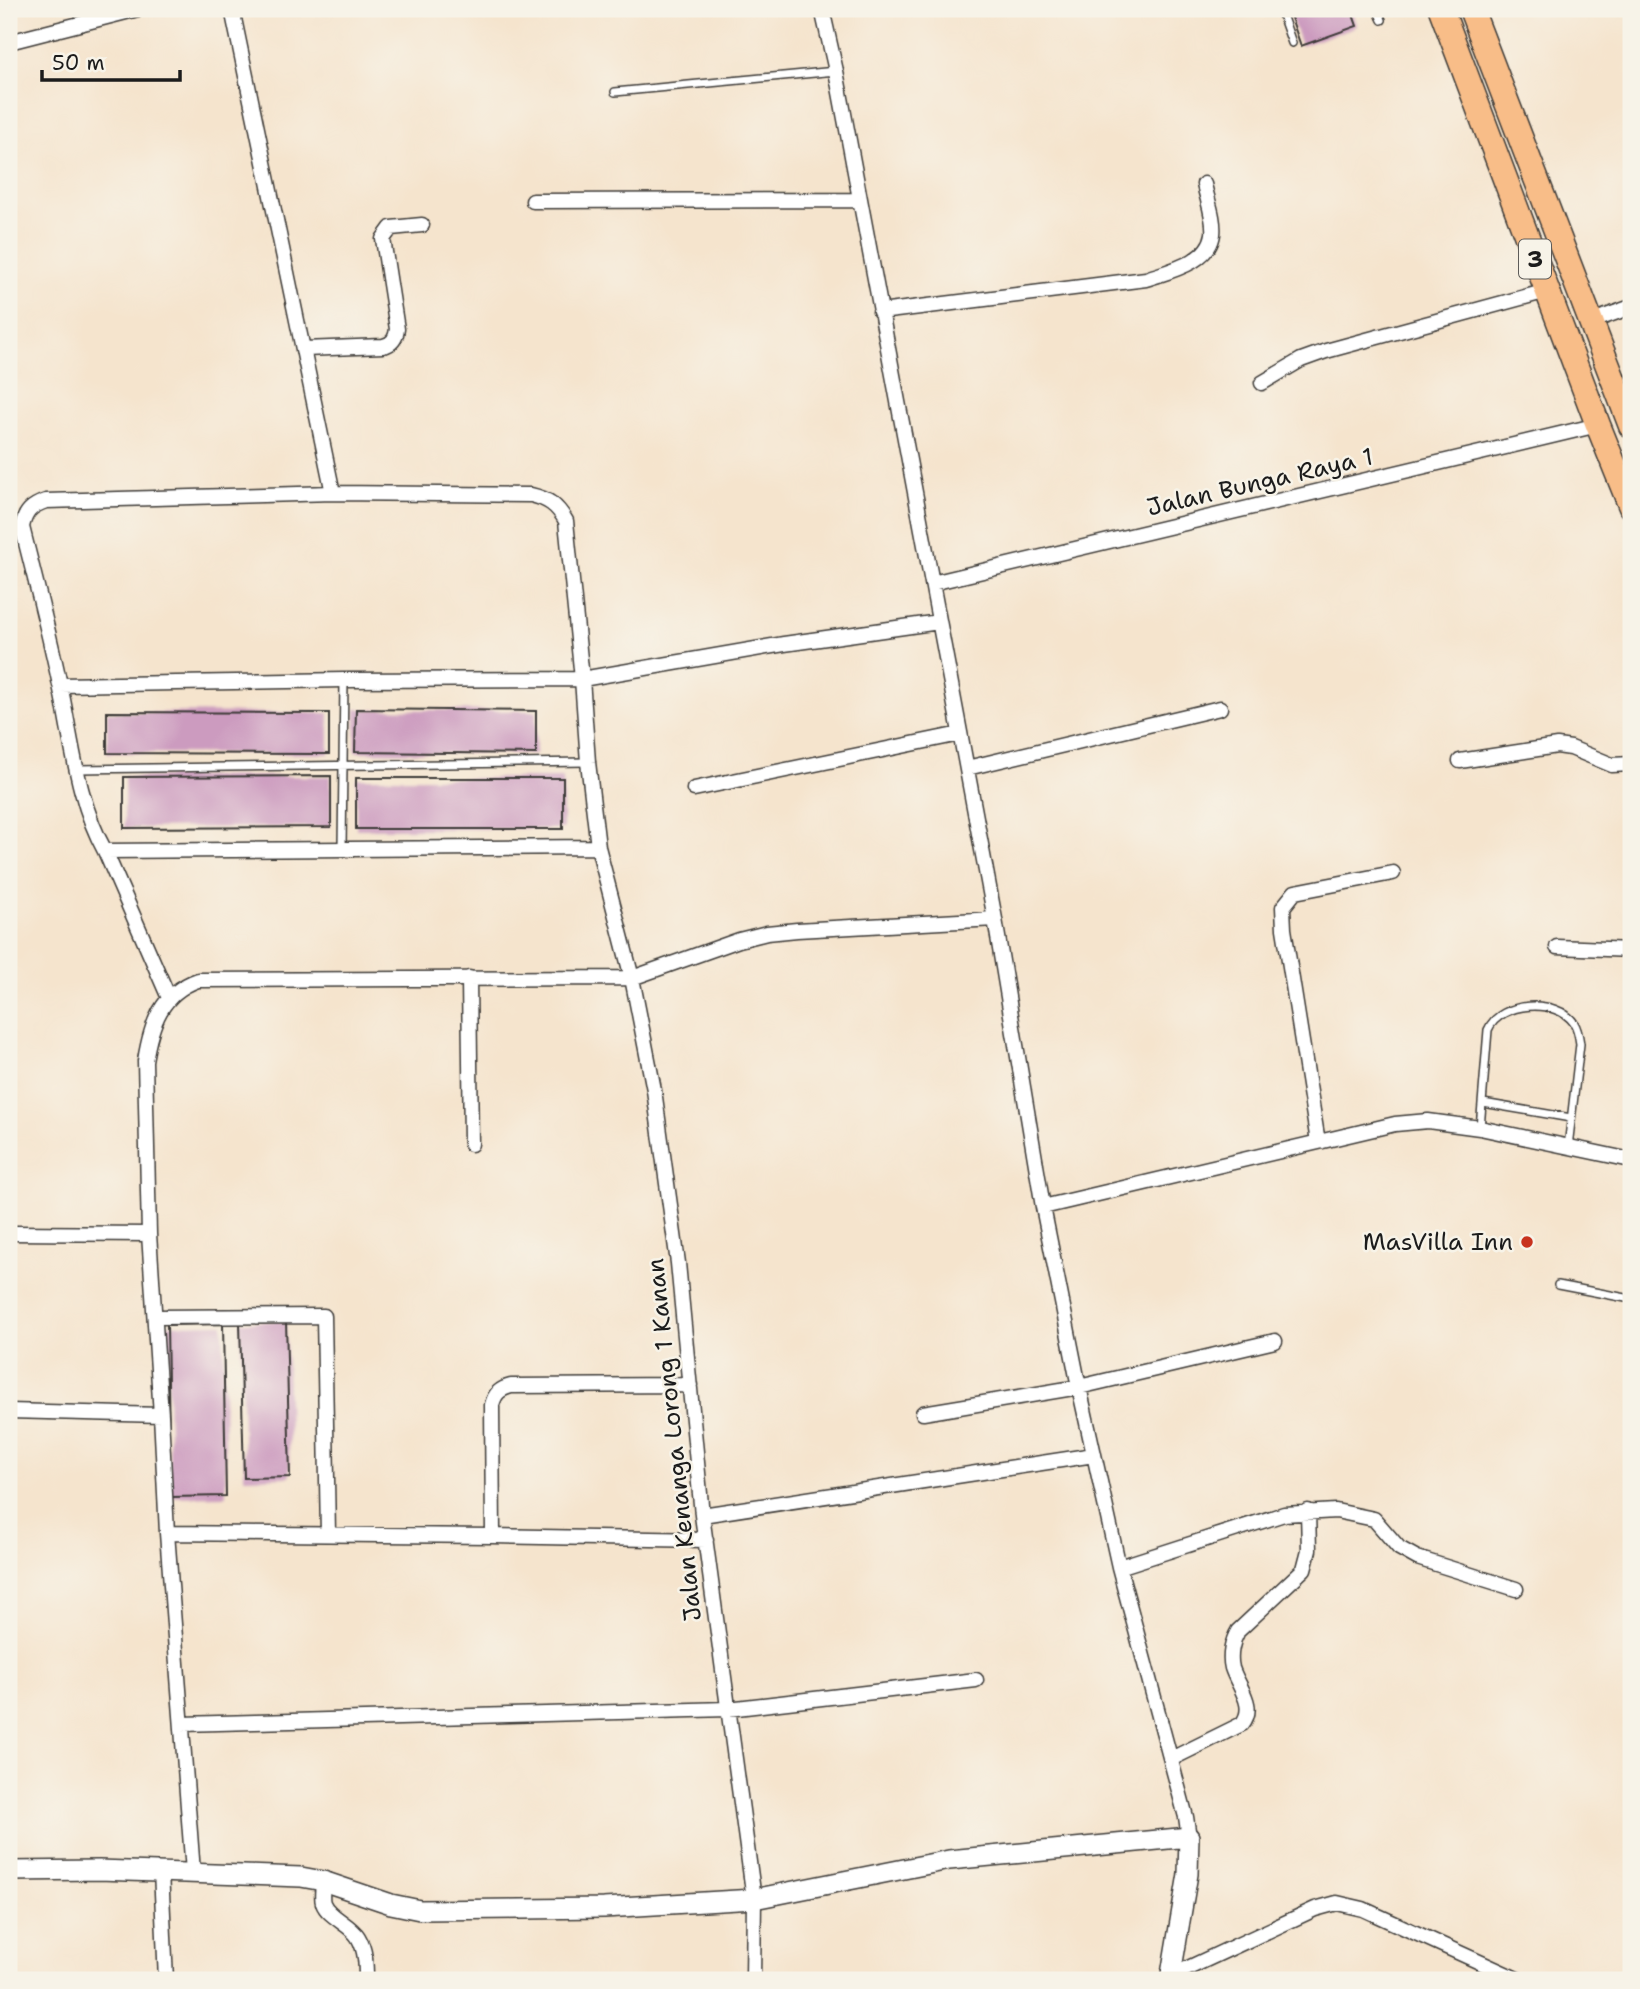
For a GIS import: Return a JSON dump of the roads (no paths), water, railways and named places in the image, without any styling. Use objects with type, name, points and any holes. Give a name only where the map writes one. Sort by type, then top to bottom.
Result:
[{"type":"highway","name":"3","points":[[1441,9],[1631,508]]},
{"type":"highway","name":"3","points":[[1471,9],[1631,426]]},
{"type":"street","points":[[9,42],[138,9]]},
{"type":"street","points":[[232,9],[333,492]]},
{"type":"street","points":[[822,9],[836,71],[967,768],[1043,1207],[1079,1387],[1119,1567],[1186,1817],[1189,1837],[1188,1874],[1171,1978]]},
{"type":"street","points":[[880,312],[1146,279],[1178,268],[1200,256],[1209,246],[1213,234],[1204,184]]},
{"type":"street","points":[[533,201],[860,200]]},
{"type":"street","points":[[304,349],[383,346],[394,340],[397,329],[383,239],[391,228],[422,225]]},
{"type":"street","points":[[1262,383],[1301,360],[1326,351],[1547,291]]},
{"type":"street","points":[[1590,322],[1631,307]]},
{"type":"street","name":"Jalan Bunga Raya 1","points":[[932,583],[1598,425]]},
{"type":"street","name":"Jalan Kenanga Lorong 1 Kanan","points":[[169,998],[90,816],[22,527],[25,514],[31,508],[47,501],[333,492],[531,495],[553,503],[566,521],[598,847],[632,978],[654,1090],[678,1263],[702,1515],[754,1899],[754,1980]]},
{"type":"street","points":[[60,685],[582,679],[784,644],[939,622]]},
{"type":"street","points":[[967,768],[1220,708]]},
{"type":"street","points":[[694,789],[960,734]]},
{"type":"street","points":[[1460,761],[1557,747],[1572,748],[1612,765],[1631,764]]},
{"type":"street","points":[[105,851],[598,847]]},
{"type":"street","points":[[1318,1142],[1284,929],[1283,907],[1295,892],[1393,873]]},
{"type":"street","points":[[193,1872],[167,1533],[149,1234],[145,1061],[156,1016],[169,998],[184,985],[198,980],[632,978],[739,940],[767,933],[797,929],[995,919]]},
{"type":"street","points":[[1557,947],[1631,950]]},
{"type":"street","points":[[469,978],[471,1144]]},
{"type":"street","points":[[1043,1207],[1395,1124],[1428,1121],[1480,1128],[1631,1160]]},
{"type":"street","points":[[9,1233],[149,1234]]},
{"type":"street","points":[[155,1317],[324,1316],[328,1534]]},
{"type":"street","points":[[923,1413],[1079,1387],[1275,1340]]},
{"type":"street","points":[[493,1536],[492,1405],[495,1395],[502,1388],[690,1385]]},
{"type":"street","points":[[9,1411],[161,1415]]},
{"type":"street","points":[[702,1515],[1094,1455]]},
{"type":"street","points":[[1171,1759],[1242,1724],[1248,1717],[1249,1706],[1231,1666],[1232,1641],[1238,1630],[1304,1569],[1309,1550],[1308,1511]]},
{"type":"street","points":[[1119,1567],[1284,1514],[1336,1511],[1374,1519],[1399,1548],[1417,1559],[1516,1589]]},
{"type":"street","points":[[167,1533],[706,1540]]},
{"type":"street","points":[[182,1724],[728,1709],[976,1680]]},
{"type":"street","points":[[9,1871],[161,1871],[301,1877],[323,1881],[408,1909],[435,1911],[604,1908],[754,1899],[948,1860],[1189,1837]]},
{"type":"street","points":[[161,1871],[166,1980]]},
{"type":"street","points":[[323,1881],[323,1903],[359,1938],[365,1960],[366,1980]]},
{"type":"street","points":[[1171,1978],[1315,1909],[1337,1903],[1363,1909],[1519,1980]]},
{"type":"lane","points":[[1280,9],[1292,43]]},
{"type":"lane","points":[[1377,9],[1382,20]]},
{"type":"lane","points":[[615,92],[836,71]]},
{"type":"lane","points":[[342,849],[344,680]]},
{"type":"lane","points":[[77,769],[588,762]]},
{"type":"lane","points":[[1480,1128],[1488,1030],[1491,1022],[1507,1011],[1524,1007],[1553,1009],[1573,1022],[1579,1033],[1568,1147]]},
{"type":"lane","points":[[1483,1103],[1571,1118]]},
{"type":"lane","points":[[1558,1285],[1631,1299]]},
{"type":"place","name":"MasVilla Inn","points":[[1527,1242]]}]
